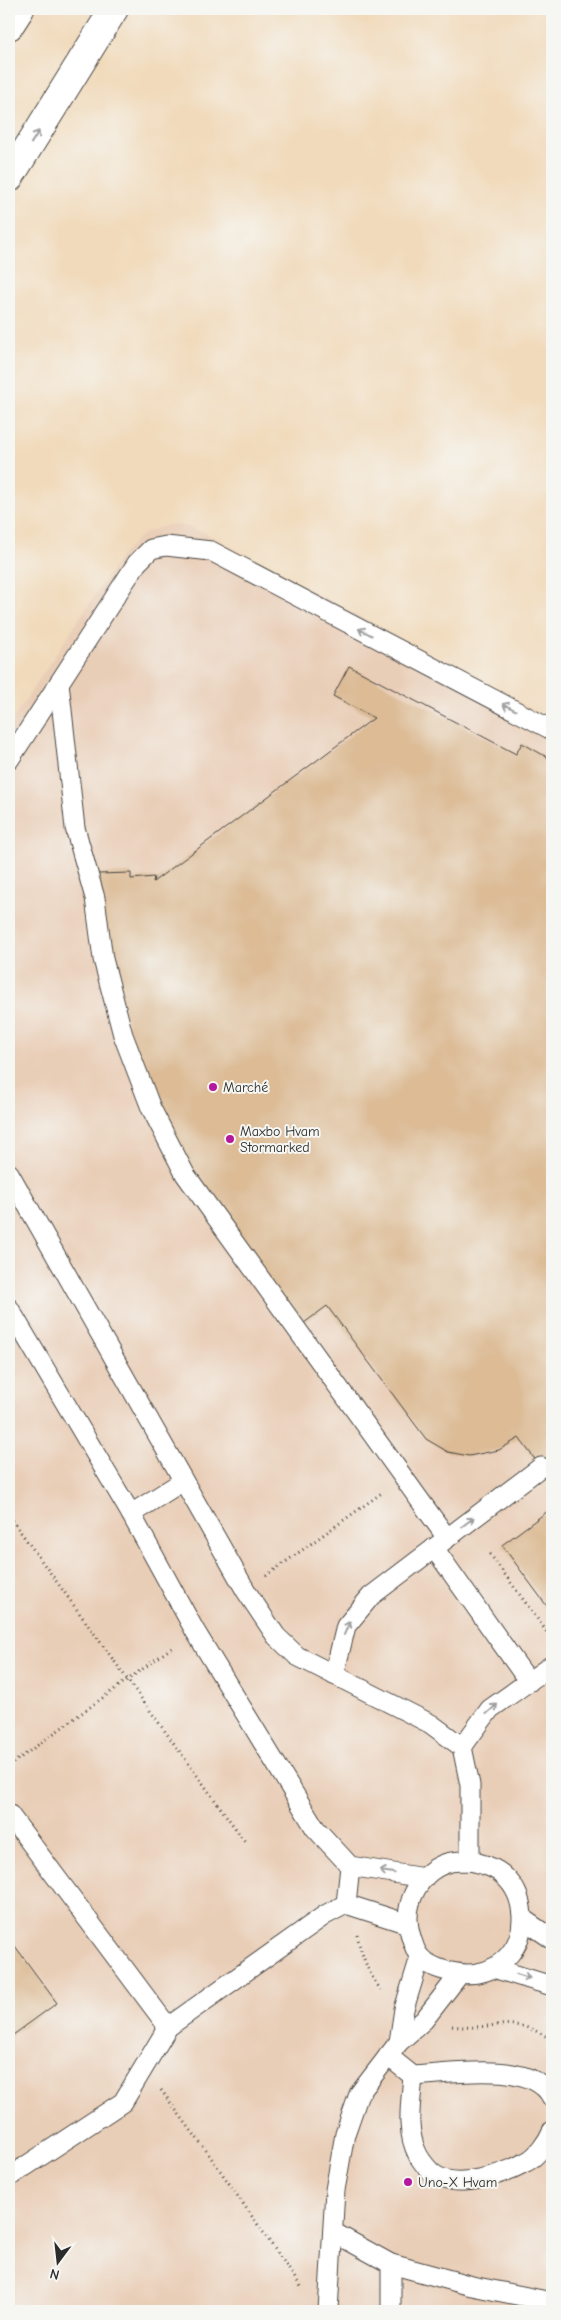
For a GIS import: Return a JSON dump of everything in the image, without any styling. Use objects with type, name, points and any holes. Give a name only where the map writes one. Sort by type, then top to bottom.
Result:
[{"type":"highway","points":[[9,26],[20,9]]},
{"type":"highway","points":[[9,178],[114,9]]},
{"type":"lane","points":[[9,760],[137,563],[151,549],[166,546],[211,551],[552,730]]},
{"type":"lane","points":[[59,684],[74,828],[94,898],[103,959],[123,1035],[151,1108],[185,1174],[441,1543],[529,1682]]},
{"type":"lane","points":[[9,1173],[246,1591],[276,1636],[297,1656],[431,1724],[462,1747],[470,1785],[470,1861]]},
{"type":"lane","points":[[9,1308],[131,1514],[195,1631],[315,1828],[350,1866],[424,1878]]},
{"type":"lane","points":[[334,1675],[346,1626],[370,1596],[541,1467]]},
{"type":"lane","points":[[131,1514],[183,1481]]},
{"type":"lane","points":[[462,1747],[490,1709],[552,1665]]},
{"type":"lane","points":[[9,1814],[168,2027]]},
{"type":"lane","points":[[470,1861],[489,1866],[505,1876],[519,1897],[523,1919],[519,1939],[509,1955],[494,1968],[474,1975],[459,1975],[435,1967],[420,1957],[408,1924],[409,1906],[413,1894],[424,1878],[437,1868],[451,1862],[470,1861]]},
{"type":"lane","points":[[346,1904],[350,1866]]},
{"type":"lane","points":[[9,2177],[123,2102],[168,2027],[325,1915],[346,1904],[408,1924]]},
{"type":"lane","points":[[523,1919],[552,1939]]},
{"type":"lane","points":[[420,1957],[394,2049],[413,2076],[409,2128],[418,2156],[435,2176],[458,2182],[489,2177],[528,2162],[549,2139],[552,2130]]},
{"type":"lane","points":[[494,1968],[552,1986]]},
{"type":"lane","points":[[322,2306],[333,2232],[335,2190],[345,2134],[359,2094],[394,2049],[424,2020],[459,1975]]},
{"type":"lane","points":[[413,2076],[506,2072],[536,2079],[552,2098]]},
{"type":"lane","points":[[333,2232],[391,2264],[472,2286],[552,2302],[551,2311]]},
{"type":"lane","points":[[391,2264],[391,2311]]},
{"type":"path","points":[[258,1582],[386,1490]]},
{"type":"path","points":[[9,1516],[246,1843]]},
{"type":"path","points":[[490,1554],[552,1639]]},
{"type":"path","points":[[9,1766],[177,1644]]},
{"type":"path","points":[[144,2067],[322,2306]]},
{"type":"shaded area","points":[[167,525],[185,526],[203,532],[552,721],[552,2311],[9,2311],[9,725],[120,557],[138,538],[147,532]]},
{"type":"building","points":[[349,666],[516,754],[522,743],[552,760],[552,1482],[519,1438],[499,1450],[469,1456],[448,1452],[426,1439],[327,1306],[300,1326],[199,1187],[142,1078],[103,928],[98,874],[131,873],[131,879],[154,877],[153,882],[374,718],[333,696]]},
{"type":"building","points":[[552,1508],[552,1613],[502,1545]]},
{"type":"building","points":[[9,1938],[57,2003],[9,2038]]},
{"type":"building","points":[[434,2308],[454,2310],[454,2311],[434,2311]]},
{"type":"place","name":"Marché","points":[[213,1087]]},
{"type":"place","name":"Maxbo Hvam Stormarked","points":[[230,1139]]},
{"type":"place","name":"Uno-X Hvam","points":[[408,2182]]}]
